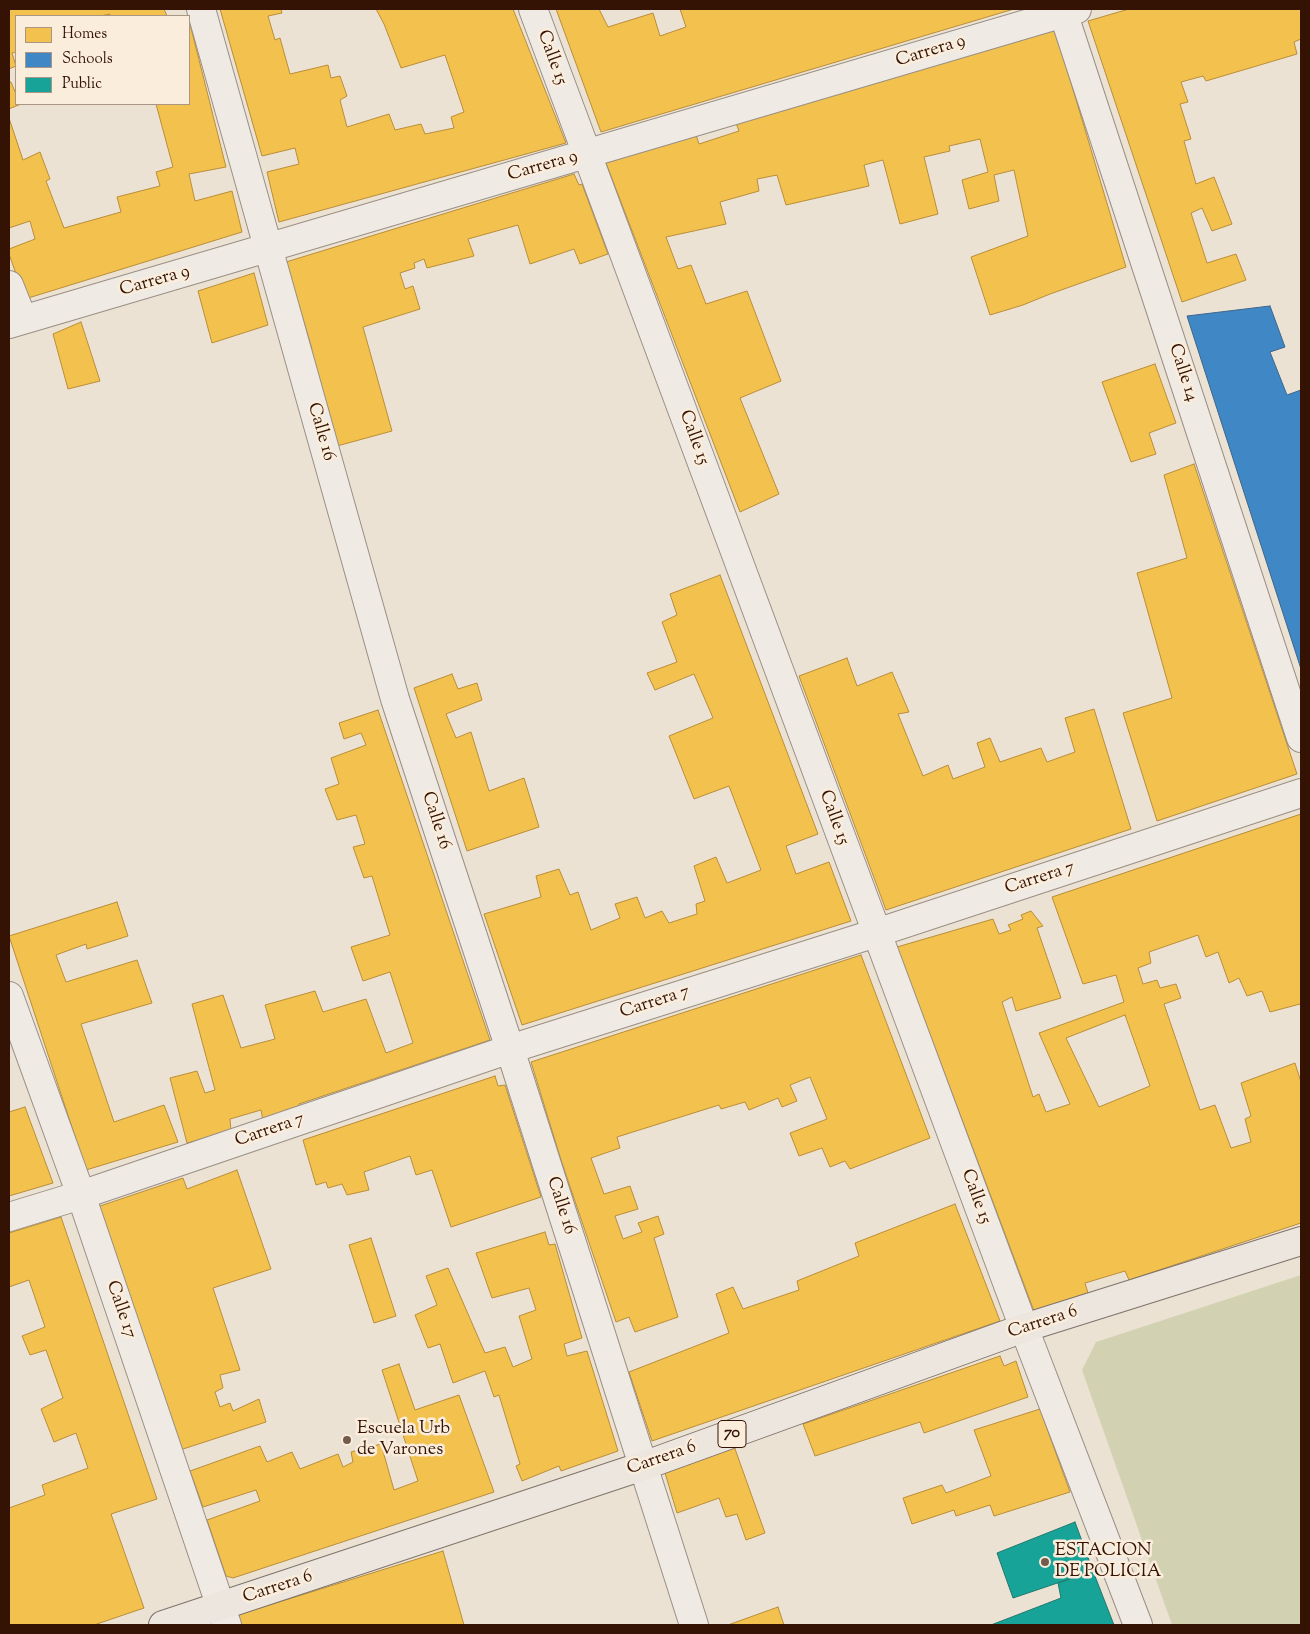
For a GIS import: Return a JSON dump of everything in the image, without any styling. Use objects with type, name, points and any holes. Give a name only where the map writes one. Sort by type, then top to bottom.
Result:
[{"type":"main road","name":"Carrera 6","points":[[163,1625],[224,1616],[1024,1328],[1301,1241]]},
{"type":"street","name":"Calle 16","points":[[200,9],[395,699],[510,1049],[694,1625]]},
{"type":"street","name":"Calle 15","points":[[533,9],[876,933],[1138,1625]]},
{"type":"street","name":"Carrera 9","points":[[16,322],[268,249],[1068,10]]},
{"type":"street","name":"Calle 14","points":[[1068,10],[1301,738]]},
{"type":"street","points":[[9,285],[16,322]]},
{"type":"street","name":"Carrera 7","points":[[9,1217],[81,1195],[510,1049],[876,933],[1301,792]]},
{"type":"street","name":"Calle 17","points":[[9,996],[81,1195],[224,1616]]},
{"type":"green space","points":[[1301,1275],[1301,1625],[1172,1625],[1082,1370],[1096,1342]]},
{"type":"building: Homes","points":[[9,9],[164,9],[167,15],[15,15],[15,52],[12,53],[15,66],[9,69]]},
{"type":"building: Homes","points":[[220,9],[281,9],[282,13],[268,16],[275,40],[280,38],[290,74],[328,65],[331,78],[340,76],[347,96],[340,100],[347,127],[389,114],[395,130],[421,124],[425,134],[454,128],[451,117],[464,112],[445,55],[401,68],[384,24],[376,9],[513,9],[566,143],[279,222],[267,172],[299,164],[295,148],[262,156]]},
{"type":"building: Homes","points":[[556,9],[599,9],[608,27],[653,13],[660,36],[686,27],[680,9],[1014,9],[601,132]]},
{"type":"building: Homes","points":[[1129,9],[1301,9],[1301,39],[1294,42],[1297,54],[1206,81],[1203,76],[1181,82],[1188,102],[1180,104],[1191,139],[1184,141],[1196,184],[1214,177],[1232,224],[1212,231],[1202,208],[1191,213],[1207,263],[1236,254],[1246,280],[1182,302],[1088,21]]},
{"type":"building: Homes","points":[[190,24],[226,167],[189,174],[195,201],[232,191],[242,232],[25,299],[9,254],[9,249],[35,239],[30,221],[9,228],[9,118],[23,160],[40,152],[50,179],[46,181],[64,228],[121,212],[117,197],[160,186],[156,172],[173,167],[156,105],[190,105]]},
{"type":"building: Homes","points":[[1055,29],[1126,267],[1023,305],[990,315],[971,257],[1028,236],[1014,170],[994,175],[999,201],[969,209],[962,180],[988,172],[980,139],[949,146],[950,151],[924,157],[938,214],[900,224],[883,160],[864,165],[869,186],[786,205],[777,175],[757,179],[759,191],[720,202],[726,224],[666,237],[678,269],[691,265],[706,304],[747,291],[781,381],[740,398],[779,494],[740,512],[606,163],[696,135],[699,144],[739,131],[736,123]]},
{"type":"building: Homes","points":[[9,82],[11,82],[15,92],[15,105],[19,105],[9,109]]},
{"type":"building: Homes","points":[[574,174],[579,185],[582,184],[608,254],[580,264],[574,249],[530,264],[518,225],[468,239],[474,256],[427,268],[424,259],[414,263],[415,268],[400,273],[405,289],[413,286],[420,309],[363,327],[392,431],[337,446],[309,350],[312,349],[286,262]]},
{"type":"building: Homes","points":[[254,273],[268,325],[212,343],[198,291]]},
{"type":"building: Homes","points":[[81,322],[100,381],[68,389],[53,334]]},
{"type":"building: Homes","points":[[1155,364],[1176,423],[1149,433],[1156,454],[1131,462],[1102,382]]},
{"type":"building: Homes","points":[[1194,464],[1297,774],[1157,821],[1123,713],[1172,698],[1137,573],[1187,558],[1164,475]]},
{"type":"building: Homes","points":[[720,575],[818,834],[786,846],[796,874],[829,862],[851,921],[522,1025],[484,914],[541,897],[536,876],[559,869],[570,895],[578,892],[591,930],[620,918],[615,904],[637,897],[645,918],[662,911],[669,923],[697,914],[696,904],[705,901],[694,866],[716,857],[727,883],[761,870],[729,786],[694,799],[669,736],[713,718],[694,674],[655,690],[647,673],[677,662],[662,622],[677,615],[670,594]]},
{"type":"building: Homes","points":[[847,658],[857,686],[892,672],[909,712],[898,714],[923,776],[948,765],[953,779],[985,767],[977,743],[990,738],[1000,762],[1041,748],[1047,762],[1075,752],[1065,718],[1094,709],[1131,829],[886,910],[799,676]]},
{"type":"building: Homes","points":[[452,674],[458,689],[477,683],[482,700],[446,714],[456,738],[471,732],[489,791],[524,778],[539,827],[467,851],[414,688]]},
{"type":"building: Homes","points":[[378,710],[490,1040],[299,1104],[300,1109],[263,1121],[261,1110],[230,1119],[231,1131],[187,1143],[170,1078],[197,1071],[205,1093],[215,1090],[192,1004],[223,995],[241,1048],[275,1039],[265,1005],[315,991],[323,1012],[366,999],[386,1053],[413,1043],[390,972],[363,981],[351,947],[390,935],[372,876],[364,878],[353,847],[365,844],[356,815],[337,820],[325,789],[339,784],[331,758],[366,745],[361,733],[344,739],[339,723]]},
{"type":"building: Homes","points":[[1301,814],[1301,1007],[1300,1004],[1270,1012],[1262,991],[1247,996],[1239,978],[1229,983],[1218,952],[1206,957],[1198,935],[1149,952],[1151,963],[1138,968],[1143,984],[1157,980],[1160,988],[1176,984],[1181,998],[1164,1004],[1200,1110],[1215,1105],[1231,1148],[1251,1142],[1245,1119],[1251,1116],[1241,1083],[1295,1063],[1301,1082],[1301,1223],[1129,1280],[1125,1271],[1085,1283],[1088,1293],[1034,1311],[897,947],[993,919],[999,934],[1011,930],[1008,925],[1023,919],[1021,915],[1031,911],[1043,926],[1037,928],[1061,998],[1016,1011],[1012,997],[1002,1002],[1033,1097],[1039,1094],[1046,1112],[1070,1104],[1039,1033],[1124,1002],[1116,975],[1083,984],[1052,897]],"holes":[[[1125,1015],[1150,1086],[1099,1107],[1066,1038]]]},
{"type":"building: Homes","points":[[117,902],[128,936],[87,949],[86,944],[56,955],[66,982],[137,960],[152,1003],[81,1024],[114,1122],[164,1105],[178,1142],[86,1170],[9,936]]},
{"type":"building: Homes","points":[[861,955],[930,1138],[850,1169],[845,1161],[830,1167],[822,1148],[799,1156],[790,1133],[827,1119],[810,1077],[790,1085],[797,1101],[782,1107],[778,1098],[749,1110],[745,1102],[721,1109],[719,1105],[617,1137],[620,1148],[591,1158],[604,1194],[630,1186],[638,1209],[615,1216],[623,1239],[642,1232],[638,1223],[658,1216],[664,1234],[654,1238],[678,1317],[635,1332],[629,1317],[616,1322],[561,1160],[531,1062]]},
{"type":"building: Homes","points":[[495,1076],[498,1086],[505,1085],[541,1197],[451,1227],[432,1170],[416,1175],[410,1156],[364,1172],[369,1190],[347,1195],[342,1184],[328,1188],[326,1182],[316,1185],[303,1140]]},
{"type":"building: Homes","points":[[25,1107],[53,1183],[9,1196],[9,1112]]},
{"type":"building: Homes","points":[[237,1170],[271,1269],[213,1288],[240,1370],[220,1375],[223,1388],[215,1392],[220,1407],[230,1403],[233,1411],[259,1399],[266,1422],[180,1450],[97,1207],[183,1178],[187,1189]]},
{"type":"building: Homes","points":[[955,1204],[1000,1321],[652,1441],[629,1372],[729,1333],[716,1294],[733,1287],[743,1309],[799,1290],[797,1281],[859,1256],[855,1243]]},
{"type":"building: Homes","points":[[61,1217],[157,1499],[111,1514],[144,1608],[94,1625],[9,1625],[9,1508],[45,1495],[42,1485],[88,1468],[76,1433],[54,1442],[41,1409],[63,1398],[46,1350],[30,1355],[22,1336],[45,1327],[29,1280],[9,1287],[9,1233]]},
{"type":"building: Homes","points":[[545,1232],[549,1245],[555,1244],[582,1338],[564,1344],[567,1356],[587,1351],[618,1451],[561,1471],[559,1466],[522,1481],[516,1466],[520,1464],[499,1395],[494,1397],[485,1371],[453,1383],[440,1344],[428,1348],[415,1315],[437,1305],[426,1276],[448,1268],[485,1353],[505,1347],[513,1367],[532,1359],[519,1316],[536,1310],[529,1288],[492,1298],[476,1253]]},
{"type":"building: Homes","points":[[371,1238],[396,1316],[374,1323],[349,1245]]},
{"type":"building: Homes","points":[[1000,1356],[1004,1366],[1016,1361],[1028,1397],[924,1433],[920,1422],[815,1456],[803,1424]]},
{"type":"building: Homes","points":[[399,1364],[415,1410],[459,1395],[494,1492],[233,1578],[226,1576],[207,1520],[260,1501],[256,1490],[203,1507],[190,1471],[260,1446],[267,1462],[292,1452],[300,1469],[338,1454],[343,1467],[353,1462],[351,1452],[381,1444],[394,1490],[418,1481],[382,1370]]},
{"type":"building: Homes","points":[[1040,1409],[1070,1492],[994,1516],[990,1505],[956,1516],[954,1510],[912,1524],[903,1498],[942,1485],[946,1493],[991,1476],[974,1430]]},
{"type":"building: Homes","points":[[734,1446],[765,1533],[746,1540],[737,1514],[726,1517],[719,1498],[677,1513],[665,1473]]},
{"type":"building: Homes","points":[[443,1551],[464,1625],[241,1625],[237,1615]]},
{"type":"building: Homes","points":[[778,1607],[784,1625],[728,1625]]},
{"type":"building: Schools","points":[[1270,306],[1285,347],[1270,352],[1287,395],[1301,390],[1301,669],[1187,316]]},
{"type":"building: Public","name":"ESTACION DE POLICIA","points":[[1075,1522],[1093,1571],[1013,1598],[997,1553]]},
{"type":"building: Public","points":[[1093,1571],[1114,1625],[991,1625],[1061,1598],[1058,1583]]},
{"type":"place","name":"Escuela Urb de Varones","points":[[347,1440]]},
{"type":"place","name":"ESTACION DE POLICIA","points":[[1045,1562]]}]
